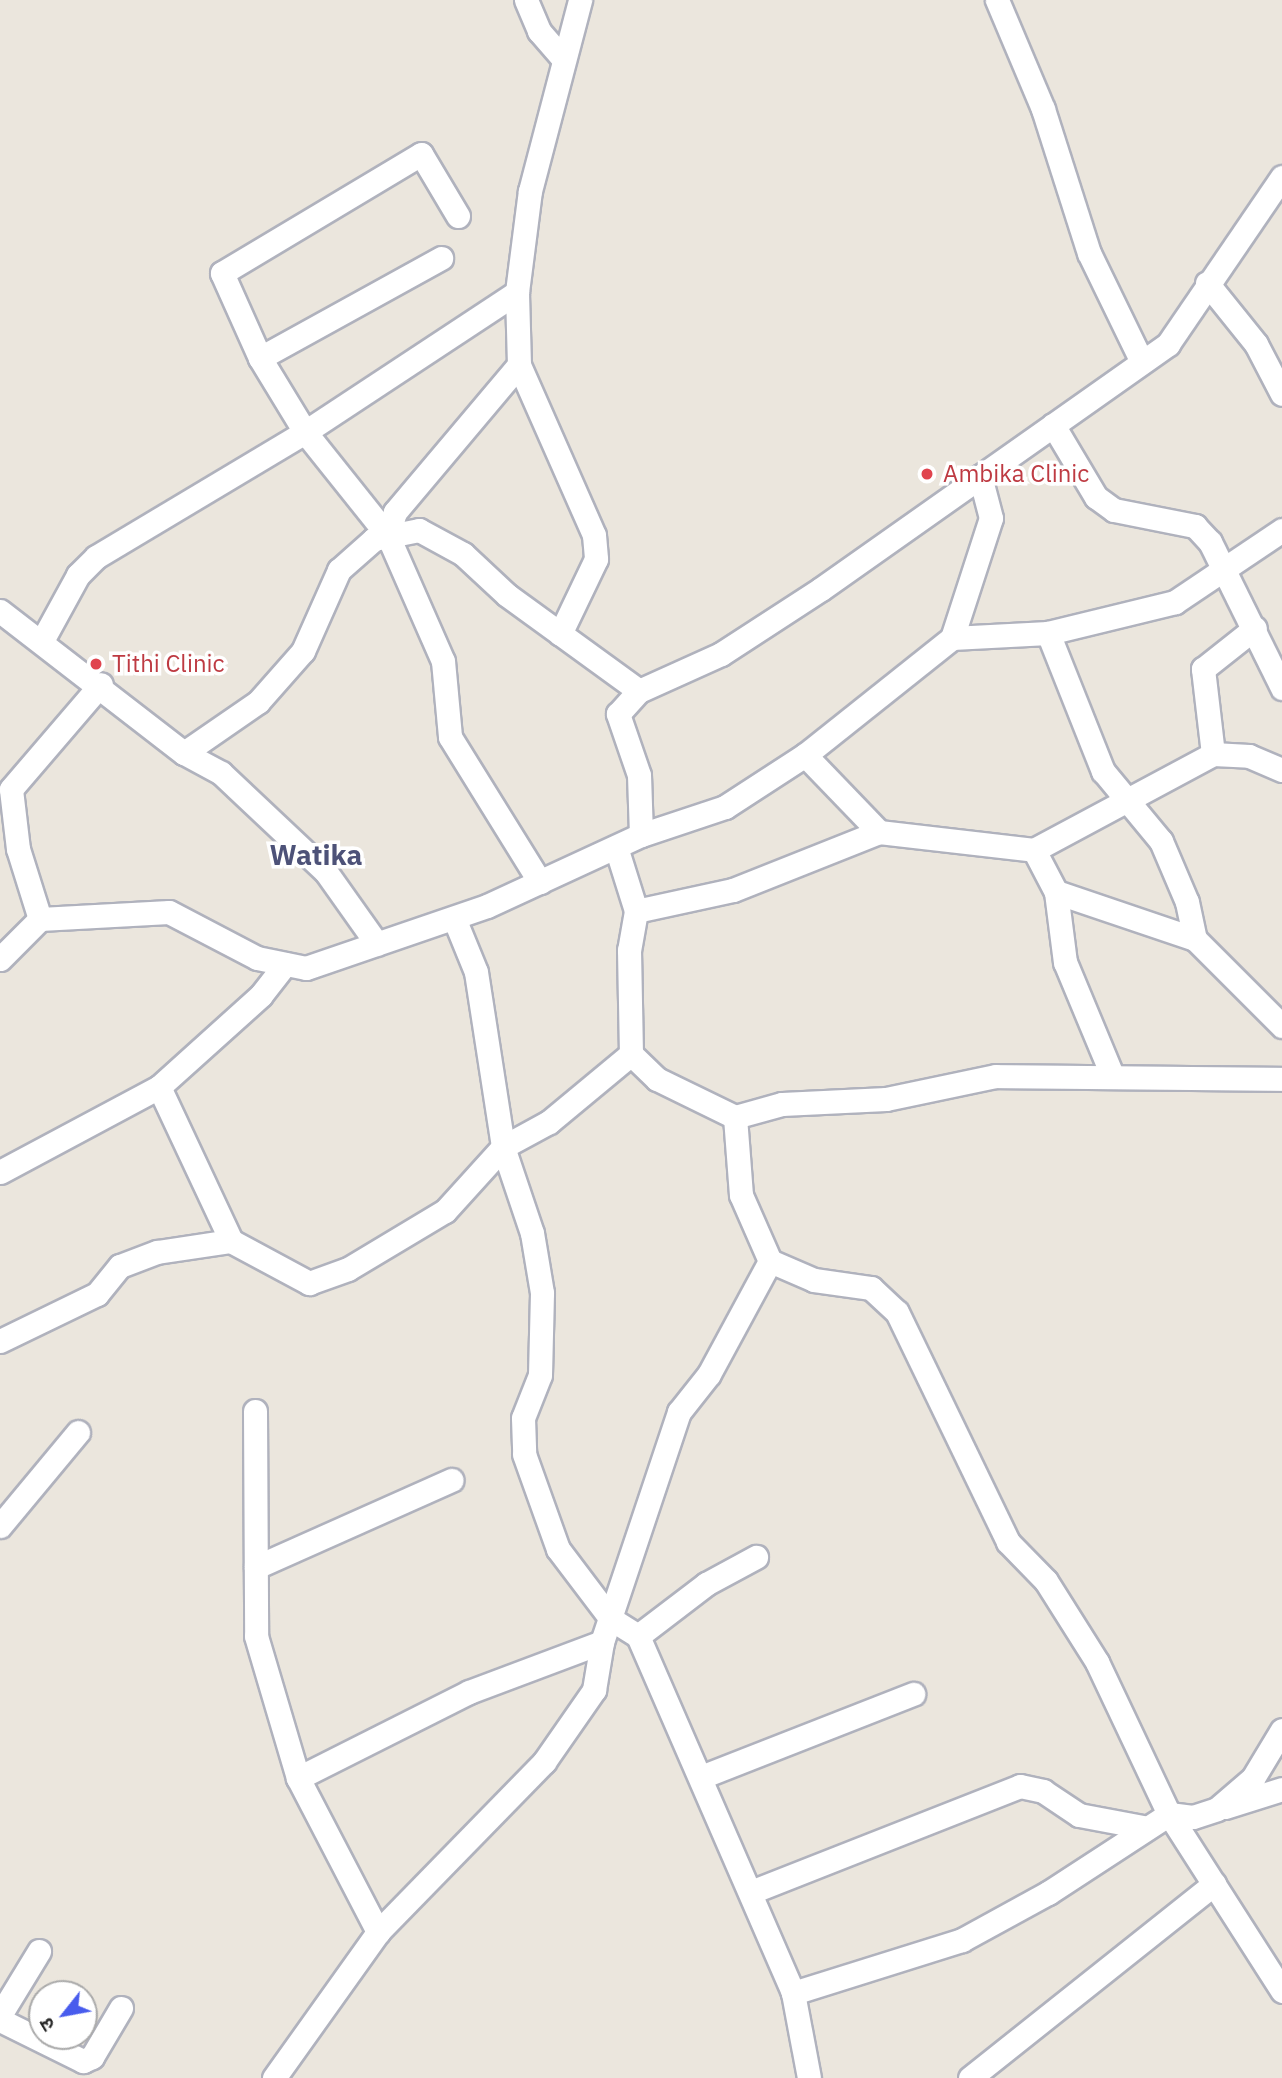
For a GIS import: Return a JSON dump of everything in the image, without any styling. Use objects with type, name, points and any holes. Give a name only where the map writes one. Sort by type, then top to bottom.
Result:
[{"type":"street","points":[[526,0],[539,31],[564,60]]},
{"type":"street","points":[[560,634],[596,559],[594,535],[519,365],[517,292],[530,191],[580,0]]},
{"type":"street","points":[[997,0],[1043,109],[1089,253],[1142,362]]},
{"type":"street","points":[[458,216],[421,154],[222,273],[260,358],[305,432],[388,536],[443,661],[450,737],[540,882]]},
{"type":"street","points":[[641,835],[639,775],[618,714],[639,691],[722,654],[1168,344],[1282,177]]},
{"type":"street","points":[[260,358],[441,258]]},
{"type":"street","points":[[1208,283],[1256,344],[1282,394]]},
{"type":"street","points":[[43,639],[78,575],[96,557],[305,432],[517,292]]},
{"type":"street","points":[[388,536],[395,512],[519,365]]},
{"type":"street","points":[[1052,425],[1096,497],[1114,510],[1195,526],[1225,568],[1282,688]]},
{"type":"street","points":[[0,959],[40,919],[169,912],[257,958],[306,968],[454,918],[641,835],[725,807],[805,755],[952,638],[992,518],[980,476]]},
{"type":"street","points":[[184,753],[258,702],[303,651],[339,570],[374,539],[419,530],[453,548],[560,634],[639,691]]},
{"type":"street","points":[[952,638],[1048,633],[1175,602],[1282,530]]},
{"type":"street","points":[[0,611],[43,639],[184,753],[221,773],[326,872],[377,944]]},
{"type":"street","points":[[1213,754],[1203,669],[1255,628]]},
{"type":"street","points":[[1048,633],[1104,771],[1160,841],[1187,902],[1195,939]]},
{"type":"street","points":[[40,919],[18,849],[6,785],[101,684]]},
{"type":"street","points":[[636,911],[733,890],[879,832],[1034,850],[1125,798],[1213,754],[1249,756],[1282,770]]},
{"type":"street","points":[[805,755],[879,832]]},
{"type":"street","points":[[616,847],[636,911],[629,950],[631,1054],[657,1079],[735,1117],[782,1104],[886,1099],[996,1076],[1112,1074],[1282,1079]]},
{"type":"street","points":[[1034,850],[1056,892],[1065,962],[1112,1074]]},
{"type":"street","points":[[1056,892],[1195,939],[1282,1026]]},
{"type":"street","points":[[454,918],[476,972],[503,1147],[532,1233],[542,1293],[540,1375],[523,1419],[524,1454],[558,1549],[611,1619],[638,1636],[793,1993],[809,2078]]},
{"type":"street","points":[[0,1172],[159,1087],[261,995],[285,964]]},
{"type":"street","points":[[159,1087],[231,1241],[309,1283],[348,1269],[445,1211],[503,1147],[549,1122],[631,1054]]},
{"type":"street","points":[[735,1117],[741,1195],[770,1261],[814,1280],[871,1288],[897,1312],[1008,1542],[1046,1581],[1097,1662],[1169,1814],[1282,1991]]},
{"type":"street","points":[[0,1341],[97,1294],[120,1266],[157,1252],[231,1241]]},
{"type":"street","points":[[274,2078],[378,1932],[544,1762],[594,1690],[602,1642],[679,1412],[709,1374],[770,1261]]},
{"type":"street","points":[[255,1410],[256,1636],[298,1778],[378,1932]]},
{"type":"street","points":[[0,1526],[78,1432]]},
{"type":"street","points":[[256,1567],[450,1480]]},
{"type":"street","points":[[638,1636],[706,1584],[756,1557]]},
{"type":"street","points":[[298,1778],[469,1692],[602,1642]]},
{"type":"street","points":[[701,1777],[913,1694]]},
{"type":"street","points":[[1217,1809],[1253,1778],[1281,1733]]},
{"type":"street","points":[[751,1892],[1020,1786],[1043,1791],[1079,1815],[1143,1827]]},
{"type":"street","points":[[793,1993],[962,1940],[1048,1893],[1143,1827],[1169,1814],[1193,1817],[1282,1789]]},
{"type":"street","points":[[970,2078],[1214,1884]]},
{"type":"street","points":[[39,1951],[0,2018],[83,2061],[92,2057],[121,2008]]},
{"type":"place","name":"Ambika Clinic","points":[[927,474]]},
{"type":"place","name":"Tithi Clinic","points":[[96,664]]},
{"type":"district","name":"Watika","points":[[316,855]]}]
